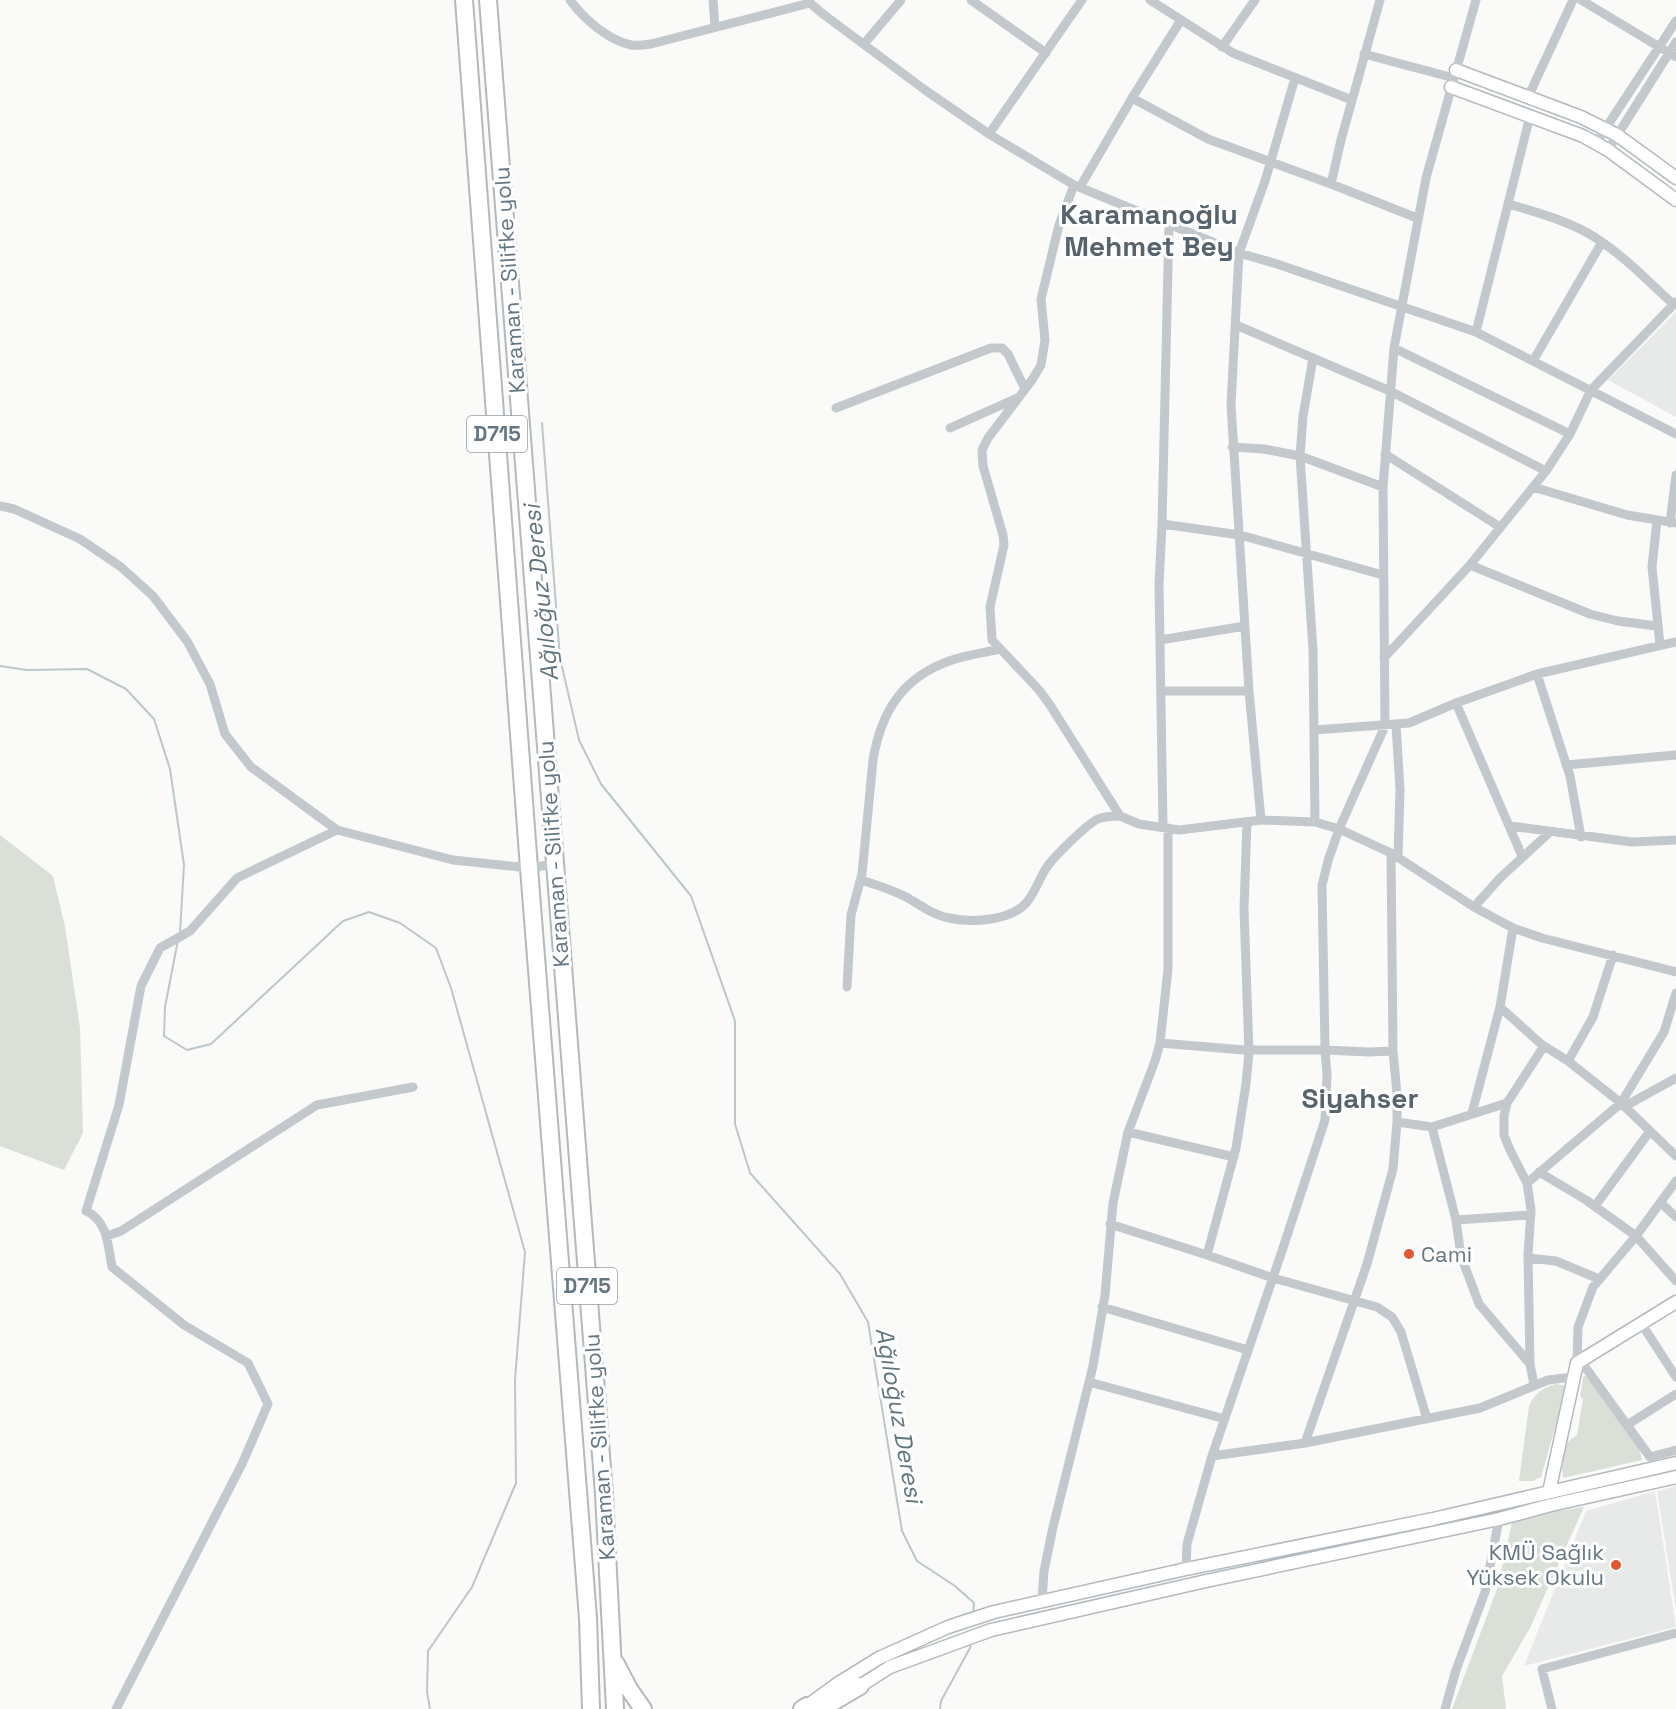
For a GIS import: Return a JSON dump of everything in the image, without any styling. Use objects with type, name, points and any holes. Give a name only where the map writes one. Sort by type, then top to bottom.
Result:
[{"type":"highway","name":"Karaman - Silifke yolu","points":[[464,0],[588,1618],[591,1709]]},
{"type":"highway","name":"Karaman - Silifke yolu","points":[[488,0],[604,1494],[615,1709]]},
{"type":"highway","points":[[613,1657],[629,1689],[643,1709]]},
{"type":"highway","points":[[809,1708],[860,1686]]},
{"type":"highway","points":[[834,1709],[860,1686]]},
{"type":"main road","points":[[1454,78],[1528,97],[1581,117],[1617,135],[1676,178]]},
{"type":"main road","points":[[1454,78],[1530,116],[1596,143],[1676,200]]},
{"type":"main road","points":[[1549,1492],[1578,1362],[1676,1302]]},
{"type":"main road","points":[[809,1708],[837,1684],[879,1658],[948,1627],[994,1612],[1186,1569],[1433,1519],[1676,1463]]},
{"type":"main road","points":[[860,1686],[890,1667],[991,1629],[1218,1578],[1499,1519],[1676,1477]]},
{"type":"street","points":[[570,0],[592,23],[618,40],[633,45],[651,44],[810,2],[926,90],[989,134],[1077,186],[1239,253],[1476,332],[1676,434]]},
{"type":"street","points":[[713,0],[715,27]]},
{"type":"street","points":[[864,44],[901,0]]},
{"type":"street","points":[[972,0],[1046,53]]},
{"type":"street","points":[[989,134],[1082,0]]},
{"type":"street","points":[[1150,0],[1222,47],[1352,100]]},
{"type":"street","points":[[1222,47],[1255,0]]},
{"type":"street","points":[[1330,184],[1380,0]]},
{"type":"street","points":[[1186,1569],[1187,1545],[1212,1456],[1324,1120],[1327,1075],[1322,885],[1339,830],[1385,726],[1383,487],[1394,348],[1426,178],[1476,0]]},
{"type":"street","points":[[1528,97],[1574,0]]},
{"type":"street","points":[[1581,0],[1673,55]]},
{"type":"street","points":[[1120,816],[1044,698],[992,640],[990,607],[1004,545],[983,466],[982,450],[988,438],[1041,365],[1045,340],[1041,299],[1059,225],[1077,186],[1181,20]]},
{"type":"street","points":[[1596,143],[1676,21]]},
{"type":"street","points":[[1608,150],[1673,55],[1676,42]]},
{"type":"street","points":[[1364,54],[1454,78]]},
{"type":"street","points":[[1261,820],[1249,691],[1231,405],[1239,253],[1271,163],[1294,78]]},
{"type":"street","points":[[1132,98],[1208,140],[1417,218]]},
{"type":"street","points":[[1476,332],[1530,116]]},
{"type":"street","points":[[1384,658],[1470,565],[1546,471],[1570,434],[1592,390],[1675,303],[1595,237],[1553,218],[1509,204]]},
{"type":"street","points":[[1041,1601],[1044,1571],[1053,1527],[1089,1382],[1102,1307],[1113,1203],[1128,1132],[1160,1043],[1168,969],[1159,585],[1169,224]]},
{"type":"street","points":[[1533,361],[1602,242]]},
{"type":"street","points":[[1236,325],[1390,391],[1546,471]]},
{"type":"street","points":[[836,408],[991,348],[1002,348],[1008,354],[1022,393]]},
{"type":"street","points":[[1394,348],[1570,434]]},
{"type":"street","points":[[1313,358],[1303,416],[1300,456],[1313,651],[1315,822]]},
{"type":"street","points":[[950,428],[1022,393]]},
{"type":"street","points":[[1232,447],[1264,449],[1300,456],[1383,487]]},
{"type":"street","points":[[1385,454],[1500,527]]},
{"type":"street","points":[[1533,487],[1627,515],[1673,523],[1676,475]]},
{"type":"street","points":[[0,506],[14,509],[80,539],[121,567],[153,596],[187,641],[210,684],[225,734],[251,767],[337,830],[453,860],[529,868],[554,864]]},
{"type":"street","points":[[1657,520],[1652,567],[1660,645]]},
{"type":"street","points":[[1162,524],[1240,535],[1383,575]]},
{"type":"street","points":[[1470,565],[1590,614],[1618,621],[1657,626]]},
{"type":"street","points":[[1160,640],[1245,626]]},
{"type":"street","points":[[1314,730],[1409,723],[1456,703],[1537,674],[1676,642]]},
{"type":"street","points":[[847,987],[851,915],[861,880],[870,813],[873,760],[876,742],[888,711],[898,695],[936,666],[951,660],[1000,650]]},
{"type":"street","points":[[1537,674],[1566,765],[1581,837]]},
{"type":"street","points":[[1161,691],[1249,691]]},
{"type":"street","points":[[1456,703],[1522,856]]},
{"type":"street","points":[[1305,1443],[1367,1264],[1393,1169],[1397,1122],[1393,1051],[1395,854],[1401,790],[1396,725]]},
{"type":"street","points":[[1566,765],[1676,755]]},
{"type":"street","points":[[861,880],[890,890],[950,919],[987,919],[1007,915],[1026,903],[1046,868],[1056,856],[1097,819],[1120,816],[1139,824],[1179,830],[1261,820],[1315,822],[1395,854],[1474,907],[1514,928],[1542,938],[1676,972]]},
{"type":"street","points":[[1207,1255],[1234,1157],[1246,1084],[1249,1050],[1244,909],[1247,822]]},
{"type":"street","points":[[1510,826],[1632,842],[1676,840]]},
{"type":"street","points":[[116,1709],[242,1464],[268,1404],[248,1363],[184,1325],[112,1267],[107,1236],[96,1215],[86,1211],[119,1105],[141,986],[160,948],[190,931],[237,878],[337,830]]},
{"type":"street","points":[[1474,907],[1522,856],[1550,832]]},
{"type":"street","points":[[1472,1113],[1500,1007],[1514,928]]},
{"type":"street","points":[[1568,1061],[1593,1017],[1613,955]]},
{"type":"street","points":[[1527,1183],[1621,1103],[1672,1017],[1676,993]]},
{"type":"street","points":[[1500,1007],[1544,1046],[1568,1061],[1621,1103],[1676,1156]]},
{"type":"street","points":[[1160,1043],[1249,1050],[1393,1051]]},
{"type":"street","points":[[1534,1385],[1530,1364],[1528,1258],[1531,1215],[1527,1183],[1504,1135],[1504,1116],[1507,1102],[1544,1046]]},
{"type":"street","points":[[1621,1103],[1629,1104],[1676,1078]]},
{"type":"street","points":[[107,1236],[121,1231],[317,1105],[413,1087]]},
{"type":"street","points":[[1397,1122],[1432,1127],[1507,1102]]},
{"type":"street","points":[[1432,1127],[1456,1220],[1461,1256],[1479,1304],[1530,1364]]},
{"type":"street","points":[[1595,1206],[1650,1131]]},
{"type":"street","points":[[1128,1132],[1234,1157]]},
{"type":"street","points":[[1539,1172],[1595,1206],[1636,1236],[1676,1281]]},
{"type":"street","points":[[1676,1181],[1636,1236],[1593,1287],[1578,1327],[1578,1362],[1650,1457],[1676,1450]]},
{"type":"street","points":[[1660,1203],[1676,1217]]},
{"type":"street","points":[[1456,1220],[1531,1215]]},
{"type":"street","points":[[1110,1224],[1273,1278],[1377,1307],[1396,1322],[1405,1343],[1427,1419]]},
{"type":"street","points":[[1528,1258],[1556,1262],[1599,1279]]},
{"type":"street","points":[[1102,1307],[1248,1350]]},
{"type":"street","points":[[1641,1323],[1676,1377]]},
{"type":"street","points":[[1212,1456],[1305,1443],[1480,1408],[1548,1380],[1573,1377]]},
{"type":"street","points":[[1089,1382],[1225,1419]]},
{"type":"street","points":[[1627,1425],[1676,1394]]},
{"type":"street","points":[[1445,1709],[1456,1670],[1485,1592],[1499,1519]]},
{"type":"street","points":[[1552,1709],[1542,1669],[1676,1633]]},
{"type":"shaded area","points":[[1676,312],[1676,417],[1608,380]]},
{"type":"shaded area","points":[[0,835],[53,876],[65,927],[80,1028],[83,1133],[64,1170],[0,1146]]},
{"type":"shaded area","points":[[1585,1376],[1589,1377],[1639,1447],[1642,1460],[1563,1478],[1562,1467],[1566,1443],[1577,1435],[1583,1399],[1580,1396]]},
{"type":"shaded area","points":[[1556,1384],[1567,1386],[1541,1477],[1533,1481],[1519,1481],[1529,1406],[1540,1392]]},
{"type":"shaded area","points":[[1676,1486],[1676,1611],[1657,1491]]},
{"type":"shaded area","name":"KMÜ Sağlık Yüksek Okulu","points":[[1655,1491],[1676,1627],[1524,1666],[1586,1511]]},
{"type":"shaded area","points":[[1584,1507],[1530,1628],[1502,1676],[1506,1709],[1452,1709],[1497,1589],[1513,1518]]},
{"type":"waterway","name":"Ağıloğuz Deresi","points":[[542,423],[560,658],[579,740],[601,784],[691,896],[735,1021],[735,1124],[750,1173],[840,1274],[868,1322],[902,1531],[917,1561],[955,1586],[974,1603],[973,1615]]},
{"type":"waterway","points":[[0,666],[27,670],[87,669],[126,689],[154,719],[170,769],[184,865],[180,932]]},
{"type":"waterway","points":[[178,940],[165,1007],[164,1036],[187,1050],[211,1044],[343,921],[369,912],[400,923],[436,948],[451,988],[525,1252],[515,1380],[516,1483],[472,1587],[428,1651],[427,1692],[430,1709]]},
{"type":"waterway","name":"Ağıloğuz Deresi","points":[[940,1709],[941,1701],[970,1648],[971,1641]]},
{"type":"place","name":"Cami","points":[[1409,1254]]},
{"type":"place","name":"KMÜ Sağlık Yüksek Okulu","points":[[1616,1565]]},
{"type":"district","name":"Karamanoğlu Mehmet Bey","points":[[1149,230]]},
{"type":"district","name":"Siyahser","points":[[1360,1098]]}]
